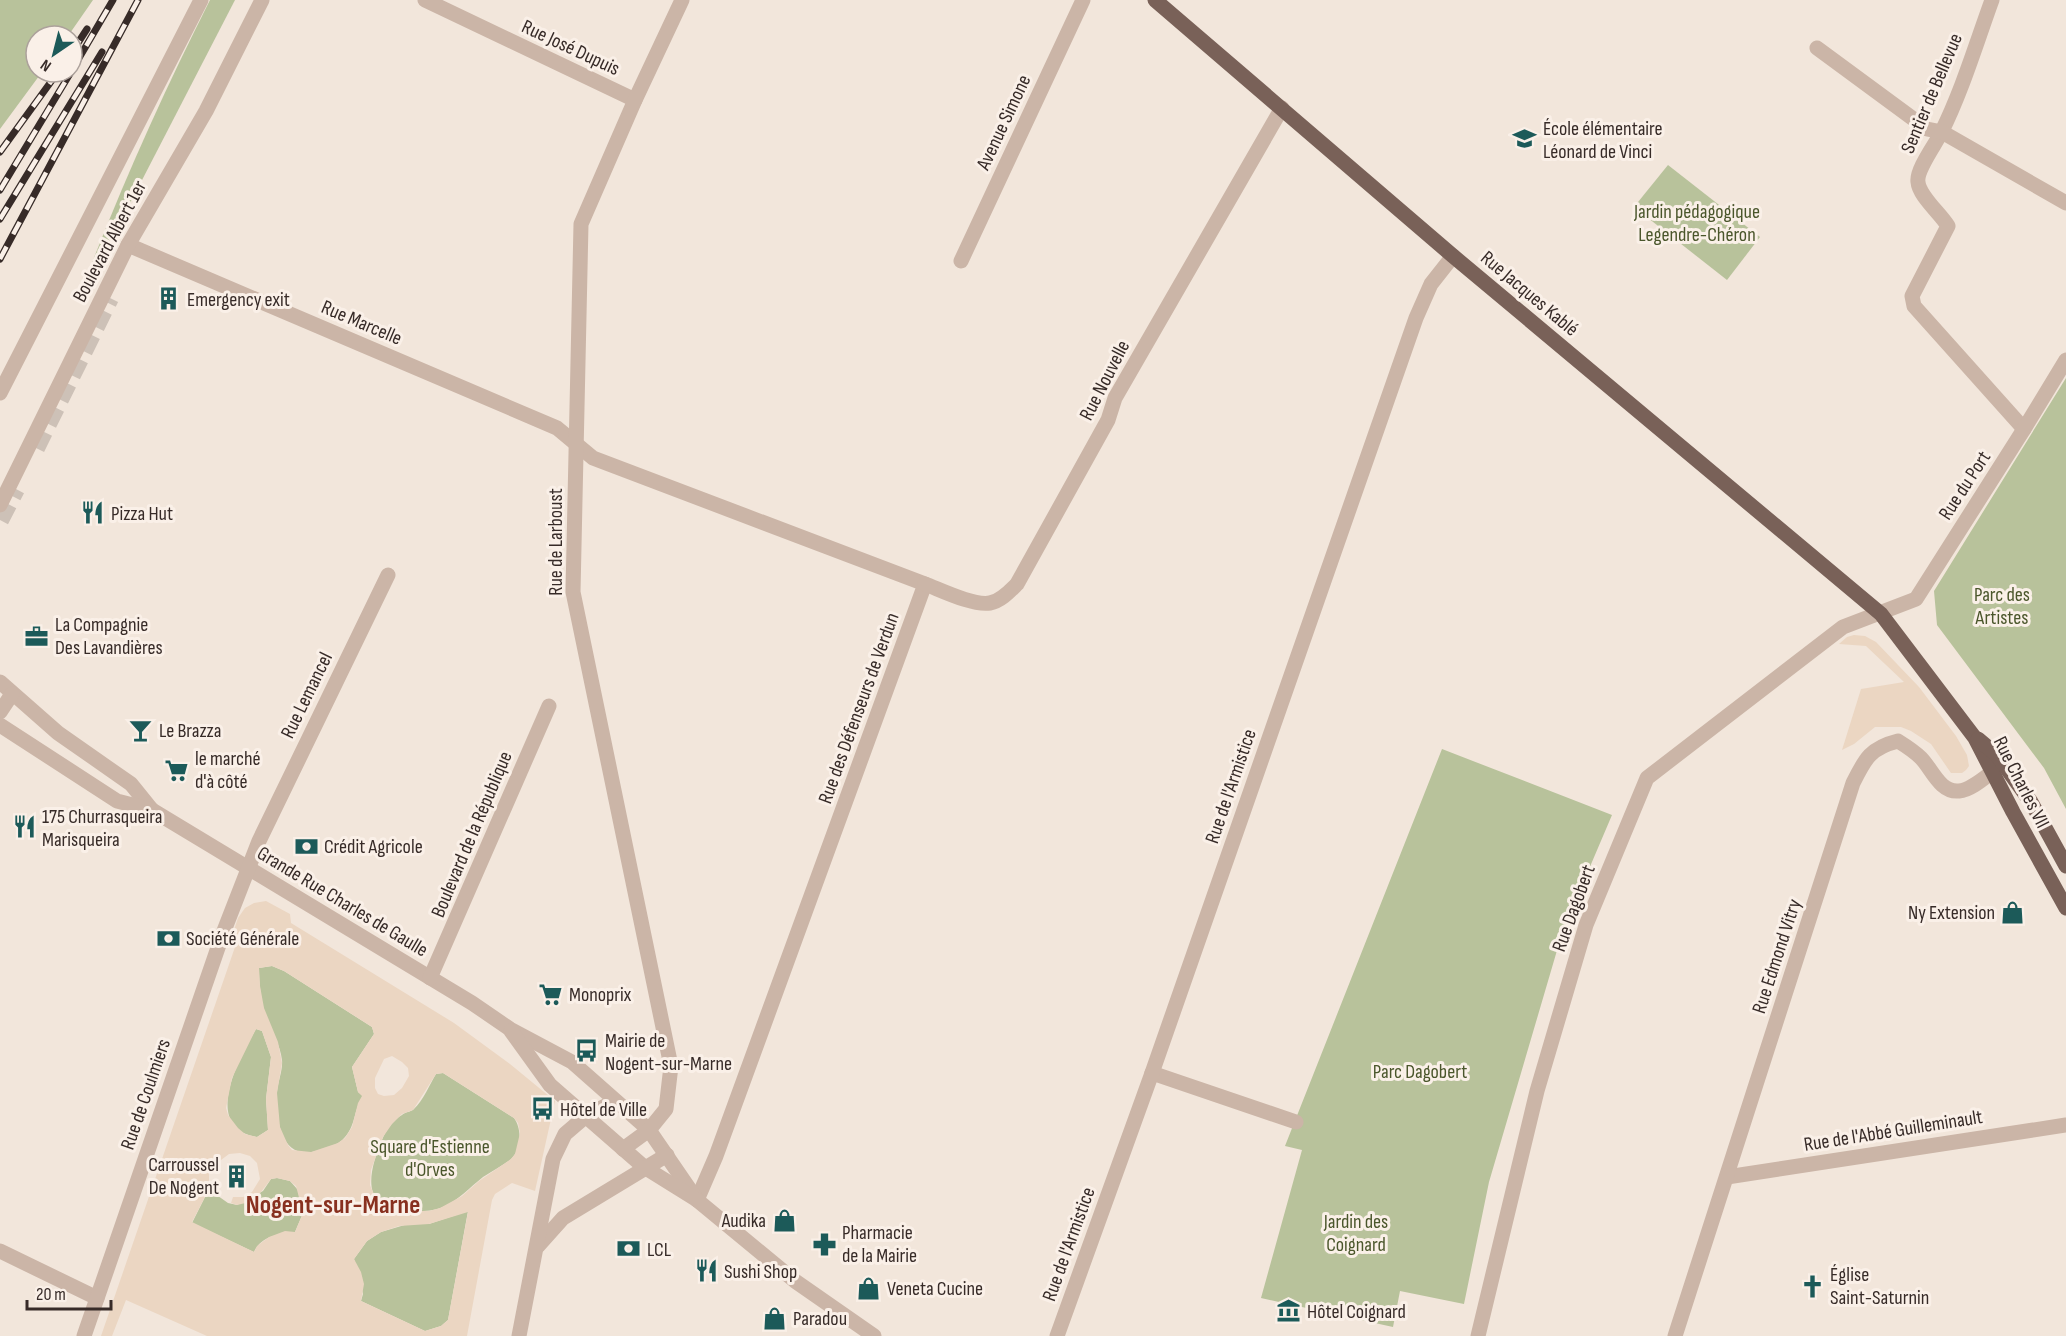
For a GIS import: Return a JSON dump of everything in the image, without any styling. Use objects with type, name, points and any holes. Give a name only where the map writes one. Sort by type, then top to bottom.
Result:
[{"type":"main road","name":"Rue Jacques Kablé","points":[[1155,0],[1453,256],[1881,614]]},
{"type":"main road","name":"Rue Charles VII","points":[[1881,614],[1975,738],[2066,908]]},
{"type":"main road","name":"Rue Charles VII","points":[[1975,738],[1997,755],[2031,802],[2066,866]]},
{"type":"street","name":"Boulevard Albert 1er","points":[[0,393],[201,0]]},
{"type":"street","name":"Boulevard Albert 1er","points":[[0,505],[128,245],[206,111],[262,0]]},
{"type":"street","name":"Rue José Dupuis","points":[[425,0],[635,100]]},
{"type":"street","name":"Rue de Larboust","points":[[623,1149],[649,1130],[666,1109],[671,1066],[573,592],[582,224],[635,100],[682,0]]},
{"type":"street","name":"Avenue Simone","points":[[961,261],[1083,0]]},
{"type":"street","name":"Sentier de Bellevue","points":[[1992,0],[1942,132],[1917,176],[1918,185],[1925,198],[1941,213],[1948,226],[1912,296],[1914,306],[2025,429]]},
{"type":"street","points":[[1817,48],[1927,129],[1942,132],[2066,203]]},
{"type":"street","name":"Rue Nouvelle","points":[[926,584],[968,600],[989,603],[1006,595],[1017,584],[1108,420],[1114,398],[1282,108]]},
{"type":"street","name":"Rue Marcelle","points":[[128,245],[557,428],[576,443]]},
{"type":"street","name":"Rue de l'Armistice","points":[[1057,1336],[1152,1073],[1416,318],[1431,284],[1453,256]]},
{"type":"street","name":"Rue du Port","points":[[1881,614],[1916,599],[2025,429],[2066,360]]},
{"type":"street","points":[[576,443],[593,458],[926,584]]},
{"type":"street","name":"Rue Lemancel","points":[[248,867],[388,575]]},
{"type":"street","name":"Rue des Défenseurs de Verdun","points":[[697,1200],[724,1134],[926,584]]},
{"type":"street","name":"Rue Dagobert","points":[[1478,1336],[1534,1101],[1586,925],[1647,778],[1843,627],[1881,614]]},
{"type":"street","name":"Grande Rue Charles de Gaulle","points":[[0,682],[58,733],[131,784],[152,810]]},
{"type":"street","points":[[0,712],[12,694]]},
{"type":"street","name":"Boulevard de la République","points":[[430,978],[549,706]]},
{"type":"street","name":"Grande Rue Charles de Gaulle","points":[[0,725],[117,801],[152,810],[472,1003],[510,1029],[572,1062],[649,1130],[697,1200]]},
{"type":"street","name":"Rue Edmond Vitry","points":[[1675,1336],[1853,783],[1862,765],[1870,753],[1878,747],[1898,741],[1924,760],[1938,781],[1951,791],[1965,790],[1992,772]]},
{"type":"street","points":[[1992,772],[1997,755]]},
{"type":"street","name":"Rue de Coulmiers","points":[[84,1336],[248,867]]},
{"type":"street","name":"Grande Rue Charles de Gaulle","points":[[510,1029],[550,1085],[623,1149],[645,1167],[697,1200],[795,1281],[874,1336]]},
{"type":"street","points":[[1152,1073],[1296,1122]]},
{"type":"street","points":[[519,1336],[553,1159],[565,1134],[586,1116],[615,1101]]},
{"type":"street","name":"Rue de l'Abbé Guilleminault","points":[[1726,1177],[2066,1125]]},
{"type":"street","points":[[536,1248],[563,1218],[667,1155]]},
{"type":"street","points":[[0,1251],[97,1298]]},
{"type":"green space","points":[[0,0],[93,0],[76,24],[24,24],[24,84],[33,84],[0,129]]},
{"type":"green space","points":[[210,0],[235,0],[93,275],[88,273],[146,135]]},
{"type":"green space","name":"Jardin pédagogique Legendre-Chéron","points":[[1668,165],[1760,237],[1727,280],[1634,207]]},
{"type":"green space","name":"Parc des Artistes","points":[[2066,378],[2066,809],[2044,768],[1937,625],[1934,591]]},
{"type":"green space","name":"Parc Dagobert","points":[[1442,749],[1612,815],[1563,930],[1489,1182],[1464,1304],[1400,1291],[1393,1327],[1261,1298],[1302,1150],[1285,1146]]},
{"type":"green space","name":"Square d'Estienne d'Orves","points":[[272,966],[284,971],[372,1027],[374,1034],[352,1067],[358,1092],[363,1096],[349,1132],[338,1143],[321,1150],[301,1152],[293,1148],[286,1142],[279,1123],[277,1092],[282,1060],[278,1043],[264,1011],[259,974],[259,968]]},
{"type":"green space","points":[[256,1029],[262,1031],[271,1057],[266,1099],[268,1130],[257,1137],[240,1131],[231,1120],[228,1107],[229,1090],[234,1074]]},
{"type":"green space","name":"Square d'Estienne d'Orves","points":[[443,1073],[514,1118],[520,1139],[517,1151],[510,1160],[443,1207],[420,1211],[392,1209],[381,1204],[372,1187],[377,1152],[390,1126],[399,1117],[417,1106],[436,1074]]},
{"type":"green space","points":[[271,1179],[290,1181],[298,1190],[303,1213],[295,1232],[266,1239],[257,1246],[254,1252],[192,1223],[205,1197],[211,1191],[228,1203],[237,1205],[263,1191]]},
{"type":"green space","name":"Square d'Estienne d'Orves","points":[[468,1211],[448,1320],[441,1326],[425,1331],[361,1301],[363,1294],[354,1259],[367,1241],[381,1232],[408,1224],[429,1224]]},
{"type":"shaded area","points":[[1865,636],[1876,642],[1919,687],[1956,736],[1967,755],[1969,766],[1966,770],[1962,773],[1951,773],[1931,744],[1901,727],[1875,727],[1854,744],[1842,750],[1861,689],[1904,682],[1866,646],[1839,644],[1847,637]]},
{"type":"shaded area","points":[[266,901],[290,914],[291,923],[454,1023],[555,1101],[535,1191],[512,1183],[495,1194],[492,1200],[467,1336],[207,1336],[126,1300],[112,1336],[101,1336],[235,947],[232,936],[238,918],[245,908],[254,903]],"holes":[[[272,966],[284,971],[372,1027],[374,1034],[352,1067],[358,1092],[362,1096],[352,1127],[345,1138],[338,1143],[311,1152],[292,1150],[288,1145],[280,1127],[277,1093],[282,1063],[278,1042],[264,1008],[259,968]],[[256,1029],[262,1031],[271,1057],[266,1099],[268,1130],[257,1137],[245,1134],[228,1115],[226,1108],[232,1078]],[[392,1056],[408,1068],[409,1076],[402,1088],[394,1095],[378,1094],[375,1088],[375,1078],[384,1059]],[[443,1073],[514,1118],[518,1123],[520,1133],[515,1154],[462,1196],[440,1208],[429,1211],[401,1211],[384,1206],[377,1201],[370,1185],[371,1170],[383,1137],[402,1114],[413,1110],[436,1074]],[[240,1153],[250,1156],[257,1163],[260,1179],[252,1192],[243,1197],[233,1197],[231,1203],[237,1205],[254,1201],[271,1179],[290,1181],[296,1186],[303,1213],[295,1232],[285,1231],[269,1237],[257,1246],[254,1252],[192,1222],[205,1197],[211,1191],[209,1189],[209,1168],[216,1168],[229,1154]],[[468,1212],[448,1320],[441,1326],[425,1331],[361,1301],[364,1284],[354,1259],[367,1241],[381,1232],[399,1226],[429,1224]]]},
{"type":"tunnel","points":[[36,448],[110,298]]},
{"type":"tunnel","points":[[0,520],[16,489]]},
{"type":"railway","points":[[84,50],[113,0]]},
{"type":"railway","points":[[0,259],[138,0]]},
{"type":"railway","points":[[84,34],[87,29]]},
{"type":"railway","points":[[0,219],[102,52]]},
{"type":"railway","points":[[0,152],[49,84]]},
{"type":"railway","points":[[0,190],[64,84]]},
{"type":"place","name":"École élémentaire Léonard de Vinci","points":[[1525,139]]},
{"type":"place","name":"Emergency exit","points":[[169,299]]},
{"type":"place","name":"Pizza Hut","points":[[93,513]]},
{"type":"place","name":"La Compagnie Des Lavandières","points":[[37,636]]},
{"type":"place","name":"Le Brazza","points":[[141,730]]},
{"type":"place","name":"le marché d'à côté","points":[[177,770]]},
{"type":"place","name":"175 Churrasqueira Marisqueira","points":[[24,827]]},
{"type":"place","name":"Crédit Agricole","points":[[306,846]]},
{"type":"place","name":"Ny Extension","points":[[2013,912]]},
{"type":"place","name":"Société Générale","points":[[168,938]]},
{"type":"place","name":"Monoprix","points":[[551,994]]},
{"type":"place","name":"Mairie de Nogent-sur-Marne","points":[[587,1051]]},
{"type":"place","name":"Hôtel de Ville","points":[[542,1109]]},
{"type":"place","name":"Carroussel De Nogent","points":[[237,1176]]},
{"type":"place","name":"Audika","points":[[784,1220]]},
{"type":"place","name":"Pharmacie de la Mairie","points":[[824,1244]]},
{"type":"place","name":"LCL","points":[[629,1249]]},
{"type":"place","name":"Sushi Shop","points":[[706,1271]]},
{"type":"place","name":"Église Saint-Saturnin","points":[[1812,1286]]},
{"type":"place","name":"Veneta Cucine","points":[[869,1288]]},
{"type":"place","name":"Hôtel Coignard","points":[[1289,1311]]},
{"type":"place","name":"Paradou","points":[[775,1318]]},
{"type":"district","name":"Nogent-sur-Marne","points":[[333,1204]]},
{"type":"park label","name":"Jardin des Coignard","points":[[1356,1232]]}]
